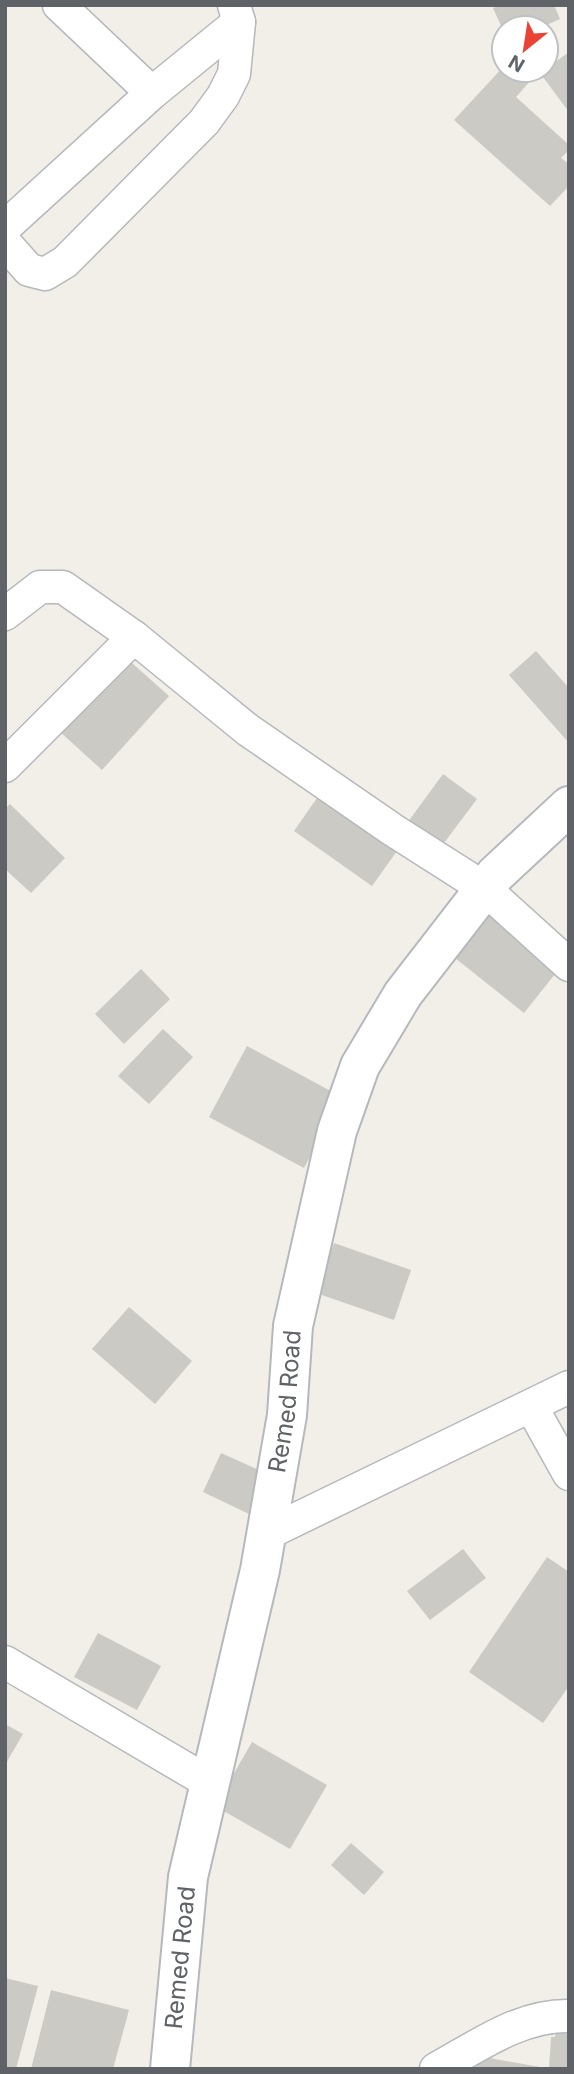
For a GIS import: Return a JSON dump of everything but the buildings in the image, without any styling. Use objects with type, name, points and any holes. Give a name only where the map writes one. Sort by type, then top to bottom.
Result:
[{"type":"street","points":[[59,5],[152,93]]},
{"type":"street","points":[[5,228],[237,13]]},
{"type":"street","points":[[5,243],[29,270],[45,274],[65,262],[204,122],[234,74],[237,13]]},
{"type":"street","points":[[5,614],[40,587],[63,587],[134,637],[248,730],[393,830],[484,888],[569,965]]},
{"type":"street","points":[[5,766],[134,637]]},
{"type":"street","name":"Remed Road","points":[[170,2069],[188,1877],[266,1534],[287,1415],[293,1326],[337,1131],[360,1066],[403,994],[484,888],[569,806]]},
{"type":"street","points":[[266,1534],[569,1387]]},
{"type":"street","points":[[531,1406],[569,1474]]},
{"type":"street","points":[[5,1662],[210,1783]]},
{"type":"street","points":[[436,2069],[512,2027],[552,2016],[569,2016]]}]
